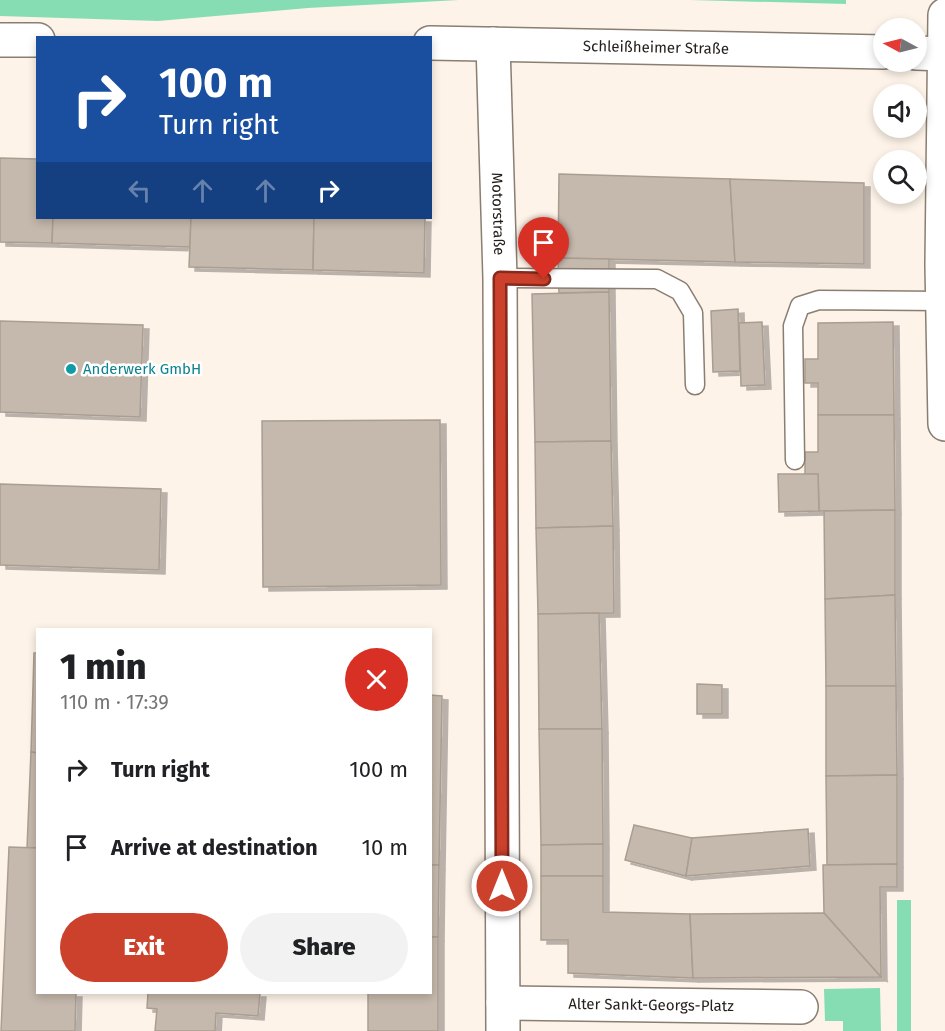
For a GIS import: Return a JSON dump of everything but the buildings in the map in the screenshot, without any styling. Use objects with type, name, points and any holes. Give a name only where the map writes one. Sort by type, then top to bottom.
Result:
[{"type":"street","points":[[945,15],[935,54],[945,424]]},
{"type":"street","points":[[0,40],[36,40]]},
{"type":"street","name":"Schleißheimer Straße","points":[[432,43],[873,52]]},
{"type":"street","name":"Motorstraße","points":[[493,44],[500,278],[503,1017]]},
{"type":"street","name":"Alter Sankt-Georgs-Platz","points":[[503,1017],[801,1007]]},
{"type":"lane","points":[[500,278],[657,279],[680,291],[693,313],[696,385]]},
{"type":"lane","points":[[795,460],[793,326],[800,306],[819,300],[942,301]]},
{"type":"green space","points":[[0,0],[459,0],[308,8],[158,21],[0,16]]},
{"type":"green space","points":[[690,0],[846,0],[846,4]]},
{"type":"green space","points":[[897,900],[911,900],[911,1031],[897,1031]]},
{"type":"green space","points":[[880,988],[881,1031],[843,1031],[843,1021],[825,1021],[824,989]]},
{"type":"place","name":"Anderwerk GmbH","points":[[71,369]]},
{"type":"route","points":[[502,886],[500,278],[544,279]]}]
